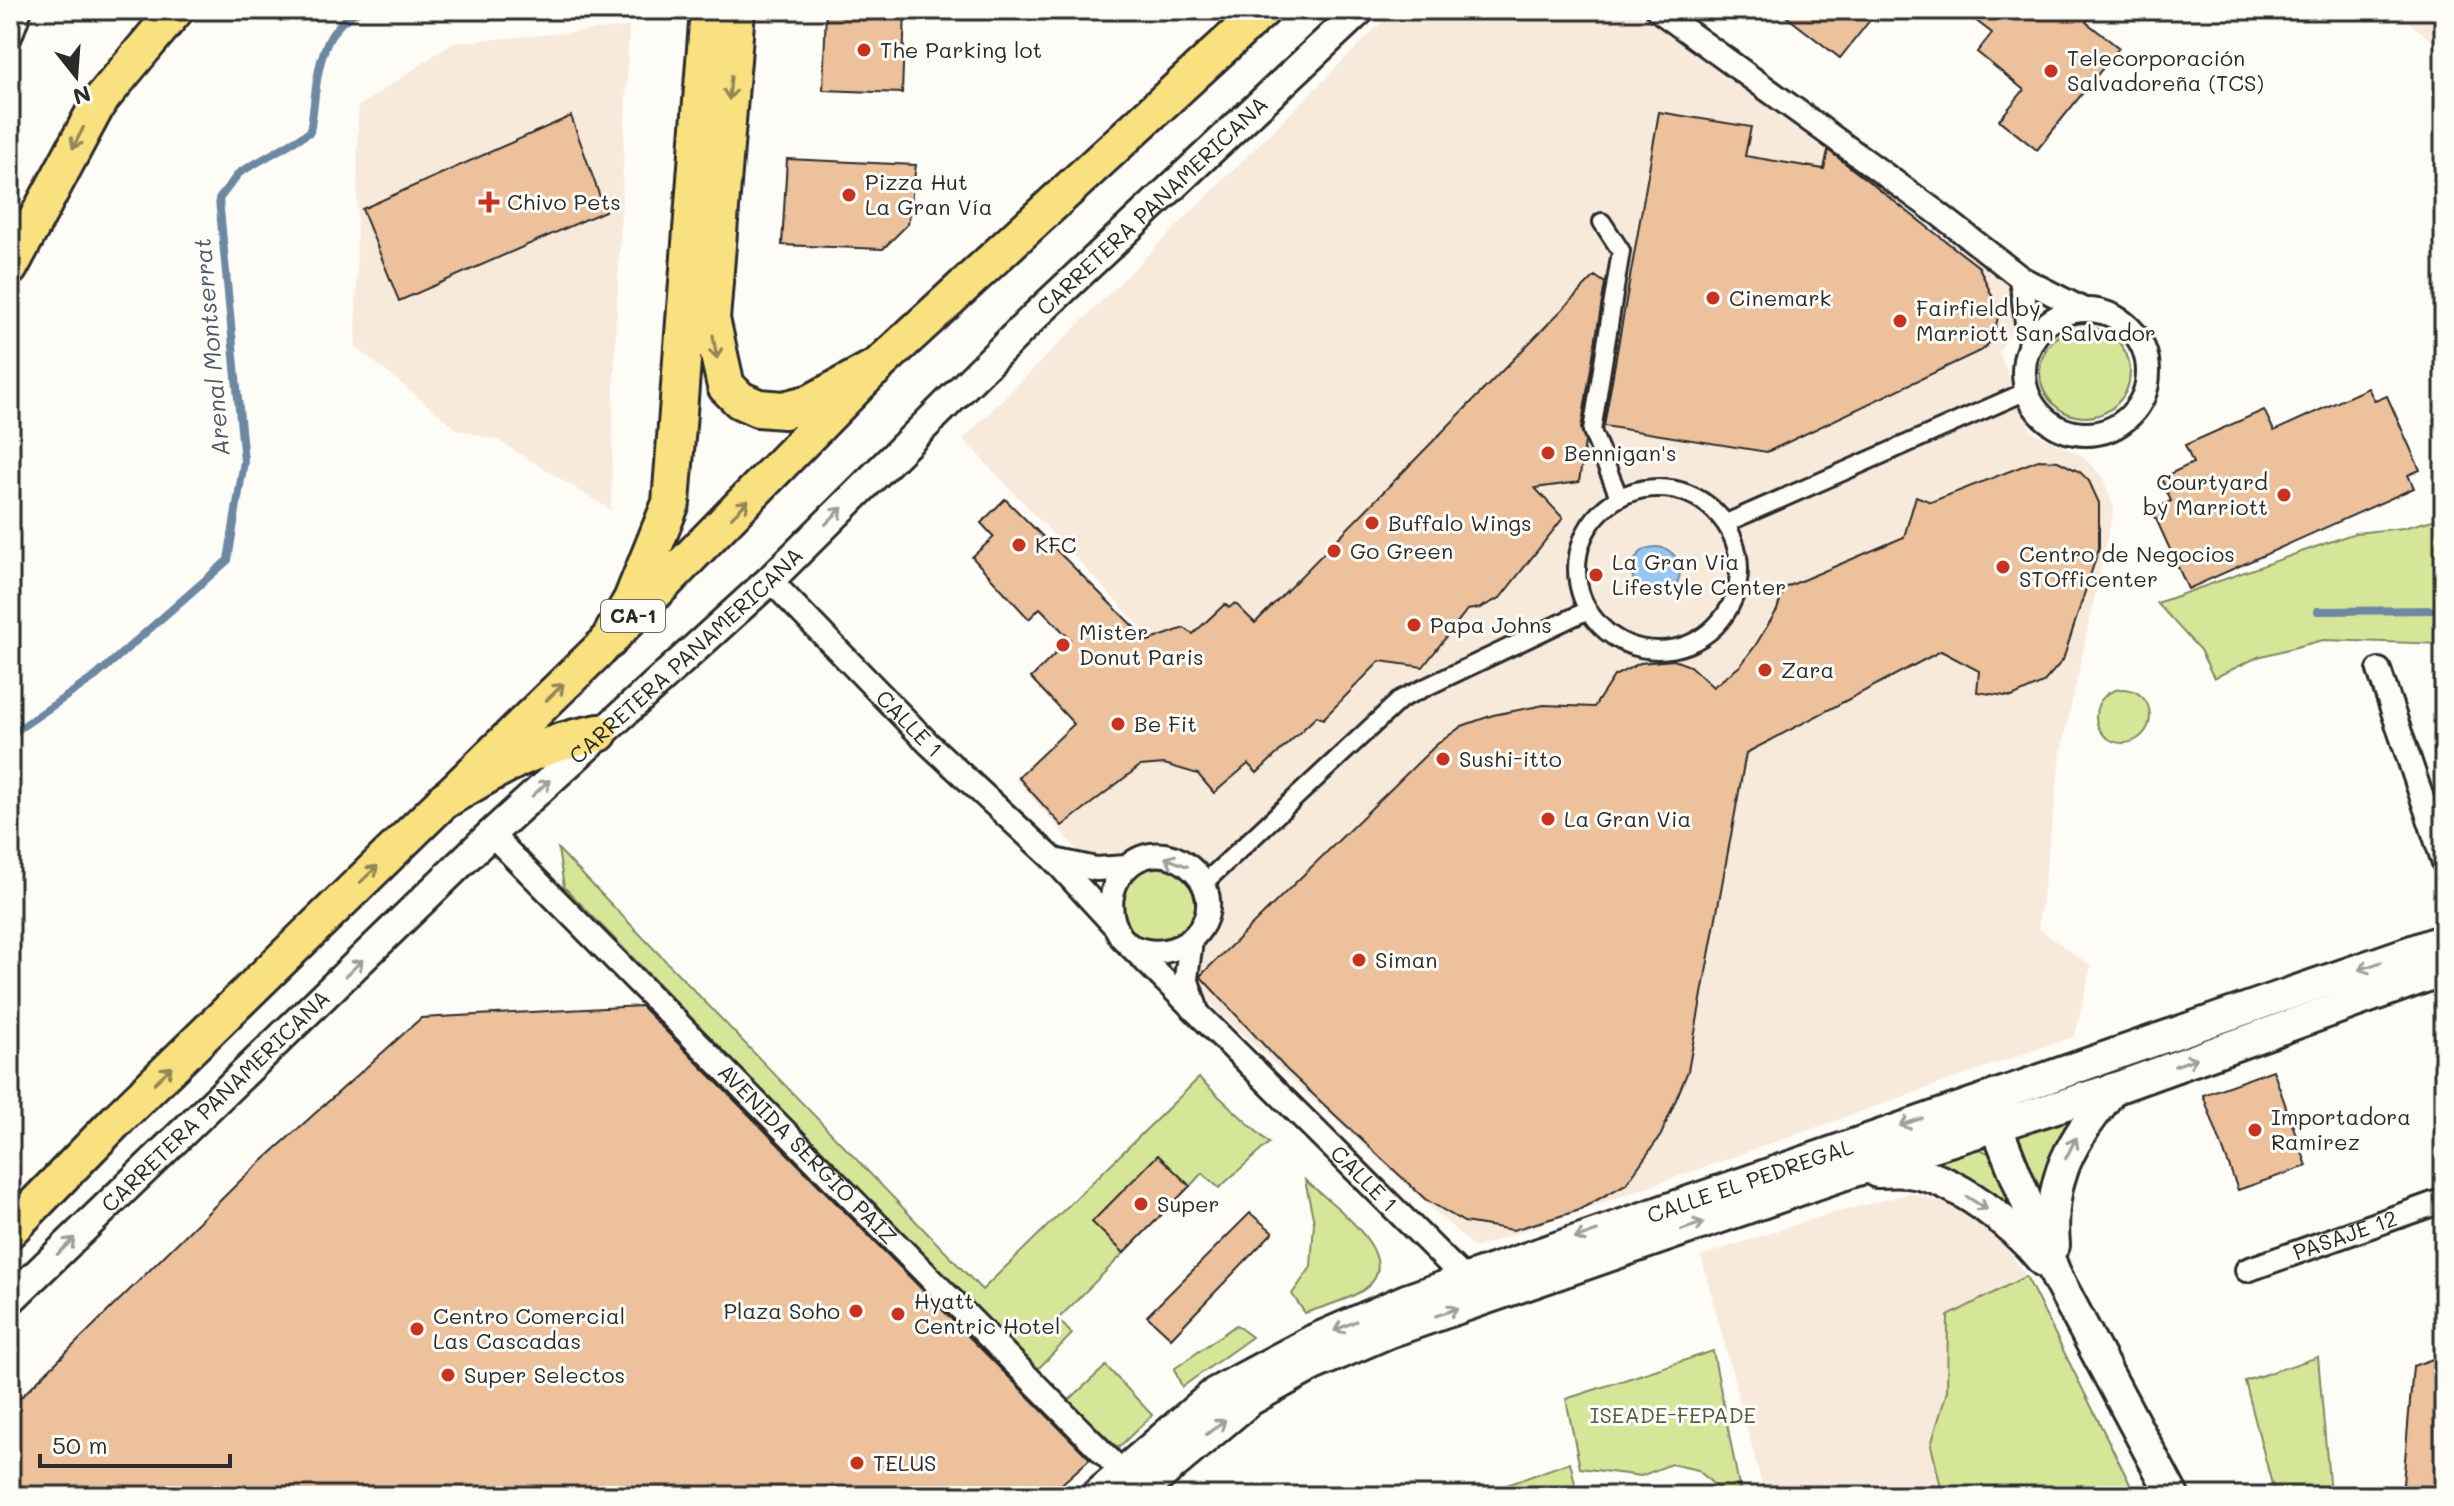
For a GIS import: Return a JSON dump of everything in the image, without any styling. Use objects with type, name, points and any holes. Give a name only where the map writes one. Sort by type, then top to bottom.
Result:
[{"type":"highway","points":[[653,541],[685,10]]},
{"type":"highway","points":[[609,640],[632,600],[653,541],[671,503],[709,10]]},
{"type":"highway","points":[[736,10],[711,319],[726,386],[740,400],[758,408],[784,410],[811,403],[875,368]]},
{"type":"highway","points":[[446,799],[508,762],[556,741],[599,733]]},
{"type":"main road","points":[[10,268],[99,102],[176,10]]},
{"type":"main road","name":"CA-1","points":[[10,1230],[119,1118],[609,640],[875,368],[1263,10]]},
{"type":"main road","name":"CALLE EL PEDREGAL","points":[[1129,1484],[1215,1393],[1314,1340],[1464,1278],[2444,940]]},
{"type":"main road","name":"CALLE EL PEDREGAL","points":[[1096,1496],[1129,1484],[1181,1456],[1261,1393],[1376,1338],[1851,1172],[2113,1089],[2444,970]]},
{"type":"main road","points":[[2057,1278],[2051,1210],[2057,1177],[2074,1141],[2113,1089]]},
{"type":"main road","points":[[1984,1097],[2057,1278],[2173,1496]]},
{"type":"main road","points":[[10,1203],[119,1118]]},
{"type":"main road","points":[[1851,1172],[1910,1172],[1946,1185],[1985,1207],[2026,1240],[2057,1278]]},
{"type":"main road","points":[[1154,1496],[1181,1456]]},
{"type":"street","points":[[10,37],[20,10]]},
{"type":"street","name":"CARRETERA PANAMERICANA","points":[[10,1300],[491,834],[770,580],[1035,316],[1360,10]]},
{"type":"street","points":[[1658,10],[1939,214],[2021,278],[2084,310],[2114,316],[2141,341],[2149,375],[2138,408],[2114,428],[2077,434],[2044,418],[2027,391],[2024,363],[2030,345],[2054,319],[2084,310]]},
{"type":"street","points":[[1602,222],[1621,251],[1592,431],[1619,497]]},
{"type":"street","points":[[2021,278],[2030,345]]},
{"type":"street","points":[[1726,523],[2027,391]]},
{"type":"street","points":[[1643,489],[1680,490],[1703,501],[1726,523],[1738,554],[1738,581],[1730,607],[1702,637],[1677,648],[1636,647],[1611,635],[1588,610],[1577,582],[1580,545],[1591,522],[1619,497],[1643,489]]},
{"type":"street","name":"CALLE 1","points":[[770,580],[929,744],[1054,860],[1133,947],[1464,1278]]},
{"type":"street","points":[[1113,924],[1110,893],[1127,867],[1140,859],[1171,857],[1185,863],[1203,884],[1401,699],[1588,610]]},
{"type":"street","points":[[2379,670],[2444,863]]},
{"type":"street","name":"AVENIDA SERGIO PAÍZ","points":[[491,834],[1129,1484]]},
{"type":"street","points":[[1054,860],[1096,869],[1127,867]]},
{"type":"street","name":"CALLE 1","points":[[1198,1013],[1186,978],[1191,941],[1199,932],[1208,909],[1203,884]]},
{"type":"street","points":[[1133,947],[1157,954],[1181,949],[1191,941]]},
{"type":"street","name":"PASAJE 12","points":[[2247,1270],[2444,1200]]},
{"type":"shaded area","name":"La Gran Via Lifestyle Center","points":[[1394,10],[1635,10],[2008,284],[2015,326],[1999,352],[2032,432],[2081,455],[2102,476],[2114,508],[2062,748],[2038,928],[2091,966],[2075,1036],[1475,1248],[1218,1012],[1016,779],[1155,642],[963,439]]},
{"type":"shaded area","points":[[2393,10],[2444,10],[2444,50]]},
{"type":"shaded area","points":[[629,27],[611,510],[499,441],[457,429],[356,347],[358,107],[452,43]]},
{"type":"shaded area","points":[[1911,1193],[1965,1209],[1997,1234],[2026,1276],[1948,1317],[1947,1391],[1931,1445],[1943,1496],[1765,1496],[1701,1256],[1822,1216]]},
{"type":"green space","points":[[2076,327],[2094,327],[2110,334],[2123,347],[2130,363],[2130,381],[2123,397],[2110,410],[2094,417],[2076,417],[2060,410],[2047,397],[2040,381],[2040,363],[2047,347],[2060,334]]},
{"type":"green space","points":[[2444,517],[2444,644],[2323,640],[2258,657],[2214,678],[2200,650],[2157,603],[2355,533],[2403,528]]},
{"type":"green space","points":[[2123,689],[2142,697],[2150,716],[2142,735],[2123,743],[2104,735],[2096,716],[2104,697]]},
{"type":"green space","points":[[558,849],[982,1290],[1199,1078],[1269,1143],[1219,1188],[1202,1173],[1190,1186],[1158,1156],[1093,1223],[1124,1253],[1058,1319],[1072,1334],[1036,1371],[564,887]]},
{"type":"green space","points":[[1158,868],[1179,874],[1189,884],[1195,905],[1189,926],[1179,936],[1158,942],[1137,936],[1127,926],[1121,905],[1127,884],[1137,874]]},
{"type":"green space","points":[[2071,1116],[2049,1161],[2039,1212],[2013,1135]]},
{"type":"green space","points":[[1979,1149],[1989,1153],[2018,1218],[1928,1165]]},
{"type":"green space","points":[[1305,1180],[1363,1234],[1378,1266],[1373,1280],[1358,1293],[1305,1313],[1292,1294],[1311,1267],[1314,1222]]},
{"type":"green space","points":[[2026,1276],[2136,1496],[1943,1496],[1931,1445],[1947,1391],[1948,1316]]},
{"type":"green space","points":[[1236,1325],[1252,1337],[1182,1387],[1174,1369]]},
{"type":"green space","name":"ISEADE-FEPADE","points":[[1713,1351],[1741,1496],[1726,1496],[1698,1470],[1671,1464],[1641,1476],[1580,1468],[1566,1399]]},
{"type":"green space","points":[[2318,1357],[2330,1494],[2333,1496],[2275,1496],[2245,1381]]},
{"type":"green space","points":[[1106,1366],[1152,1415],[1118,1448],[1068,1401]]},
{"type":"green space","name":"ISEADE-FEPADE","points":[[1570,1462],[1578,1496],[1477,1496]]},
{"type":"water","points":[[1656,547],[1673,554],[1680,571],[1673,588],[1656,595],[1639,588],[1632,571],[1639,554]]},
{"type":"building","name":"The Parking lot","points":[[826,10],[905,10],[902,93],[823,90]]},
{"type":"building","points":[[1778,10],[1878,10],[1840,58]]},
{"type":"building","name":"Telecorporación Salvadoreña (TCS)","points":[[1962,10],[2095,10],[2086,22],[2119,48],[2037,150],[1999,120],[2024,90],[1977,52],[1992,33]]},
{"type":"building","points":[[1659,112],[1751,127],[1745,156],[1824,169],[1828,150],[1979,267],[1997,307],[1998,318],[1992,338],[1984,349],[1767,452],[1604,426]]},
{"type":"building","name":"Chivo Pets","points":[[571,116],[605,211],[399,301],[362,209]]},
{"type":"building","name":"Pizza Hut La Gran Vía","points":[[787,159],[916,165],[908,224],[883,249],[782,245]]},
{"type":"building","points":[[1595,276],[1605,283],[1581,429],[1585,442],[1579,482],[1535,488],[1563,518],[1500,598],[1480,608],[1467,610],[1423,667],[1380,661],[1323,719],[1317,716],[1257,773],[1248,764],[1214,793],[1198,774],[1164,764],[1140,766],[1062,826],[1018,777],[1074,724],[1031,678],[1070,639],[1040,608],[1029,619],[972,557],[994,537],[981,523],[1005,499],[1148,641],[1184,628],[1193,634],[1225,604],[1229,608],[1235,603],[1255,623]]},
{"type":"building","name":"Courtyard by Marriott","points":[[2368,388],[2375,401],[2387,396],[2420,470],[2408,475],[2414,488],[2188,589],[2152,510],[2171,501],[2161,478],[2193,463],[2185,445],[2264,410],[2274,431]]},
{"type":"building","name":"La Gran Via","points":[[2038,460],[2058,461],[2080,472],[2089,481],[2099,503],[2099,548],[2063,660],[2043,683],[2012,697],[1977,692],[1979,671],[1941,651],[1746,753],[1688,1071],[1661,1135],[1626,1184],[1577,1211],[1513,1230],[1464,1222],[1425,1199],[1287,1070],[1200,976],[1436,745],[1462,726],[1493,715],[1544,705],[1594,707],[1614,676],[1640,663],[1674,660],[1690,666],[1713,687],[1740,666],[1755,646],[1777,610],[1784,588],[1904,537],[1916,496],[1931,502]]},
{"type":"building","name":"Centro Comercial Las Cascadas","points":[[641,1006],[1090,1459],[1048,1496],[10,1496],[10,1408],[241,1180],[421,1018]]},
{"type":"building","name":"Importadora Ramirez","points":[[2273,1070],[2307,1166],[2238,1190],[2203,1095]]},
{"type":"building","name":"Super","points":[[1158,1155],[1190,1186],[1124,1253],[1092,1222]]},
{"type":"building","points":[[1250,1213],[1273,1232],[1171,1338],[1147,1316]]},
{"type":"building","points":[[2444,1355],[2444,1496],[2402,1496],[2413,1366]]},
{"type":"waterway","name":"Arenal Montserrat","points":[[10,735],[96,676],[228,560],[244,461],[219,199],[239,173],[310,132],[320,63],[326,46],[345,19],[361,10]]},
{"type":"waterway","points":[[2318,611],[2444,610]]},
{"type":"place","name":"The Parking lot","points":[[864,50]]},
{"type":"place","name":"Telecorporación Salvadoreña (TCS)","points":[[2051,71]]},
{"type":"place","name":"Pizza Hut La Gran Vía","points":[[849,195]]},
{"type":"place","name":"Chivo Pets","points":[[489,202]]},
{"type":"place","name":"Cinemark","points":[[1713,298]]},
{"type":"place","name":"Fairfield by Marriott San Salvador","points":[[1900,321]]},
{"type":"place","name":"Bennigan's","points":[[1548,453]]},
{"type":"place","name":"Courtyard by Marriott","points":[[2284,495]]},
{"type":"place","name":"Buffalo Wings","points":[[1372,523]]},
{"type":"place","name":"KFC","points":[[1019,545]]},
{"type":"place","name":"Go Green","points":[[1334,551]]},
{"type":"place","name":"Centro de Negocios STOfficenter","points":[[2003,567]]},
{"type":"place","name":"La Gran Via Lifestyle Center","points":[[1596,575]]},
{"type":"place","name":"Papa Johns","points":[[1414,625]]},
{"type":"place","name":"Mister Donut Paris","points":[[1063,645]]},
{"type":"place","name":"Zara","points":[[1765,670]]},
{"type":"place","name":"Be Fit","points":[[1118,724]]},
{"type":"place","name":"Sushi-itto","points":[[1443,759]]},
{"type":"place","name":"La Gran Via","points":[[1548,819]]},
{"type":"place","name":"Siman","points":[[1359,960]]},
{"type":"place","name":"Importadora Ramirez","points":[[2255,1130]]},
{"type":"place","name":"Super","points":[[1141,1204]]},
{"type":"place","name":"Plaza Soho","points":[[856,1311]]},
{"type":"place","name":"Hyatt Centric Hotel","points":[[898,1314]]},
{"type":"place","name":"Centro Comercial Las Cascadas","points":[[417,1329]]},
{"type":"place","name":"Super Selectos","points":[[448,1375]]},
{"type":"place","name":"TELUS","points":[[857,1463]]}]
